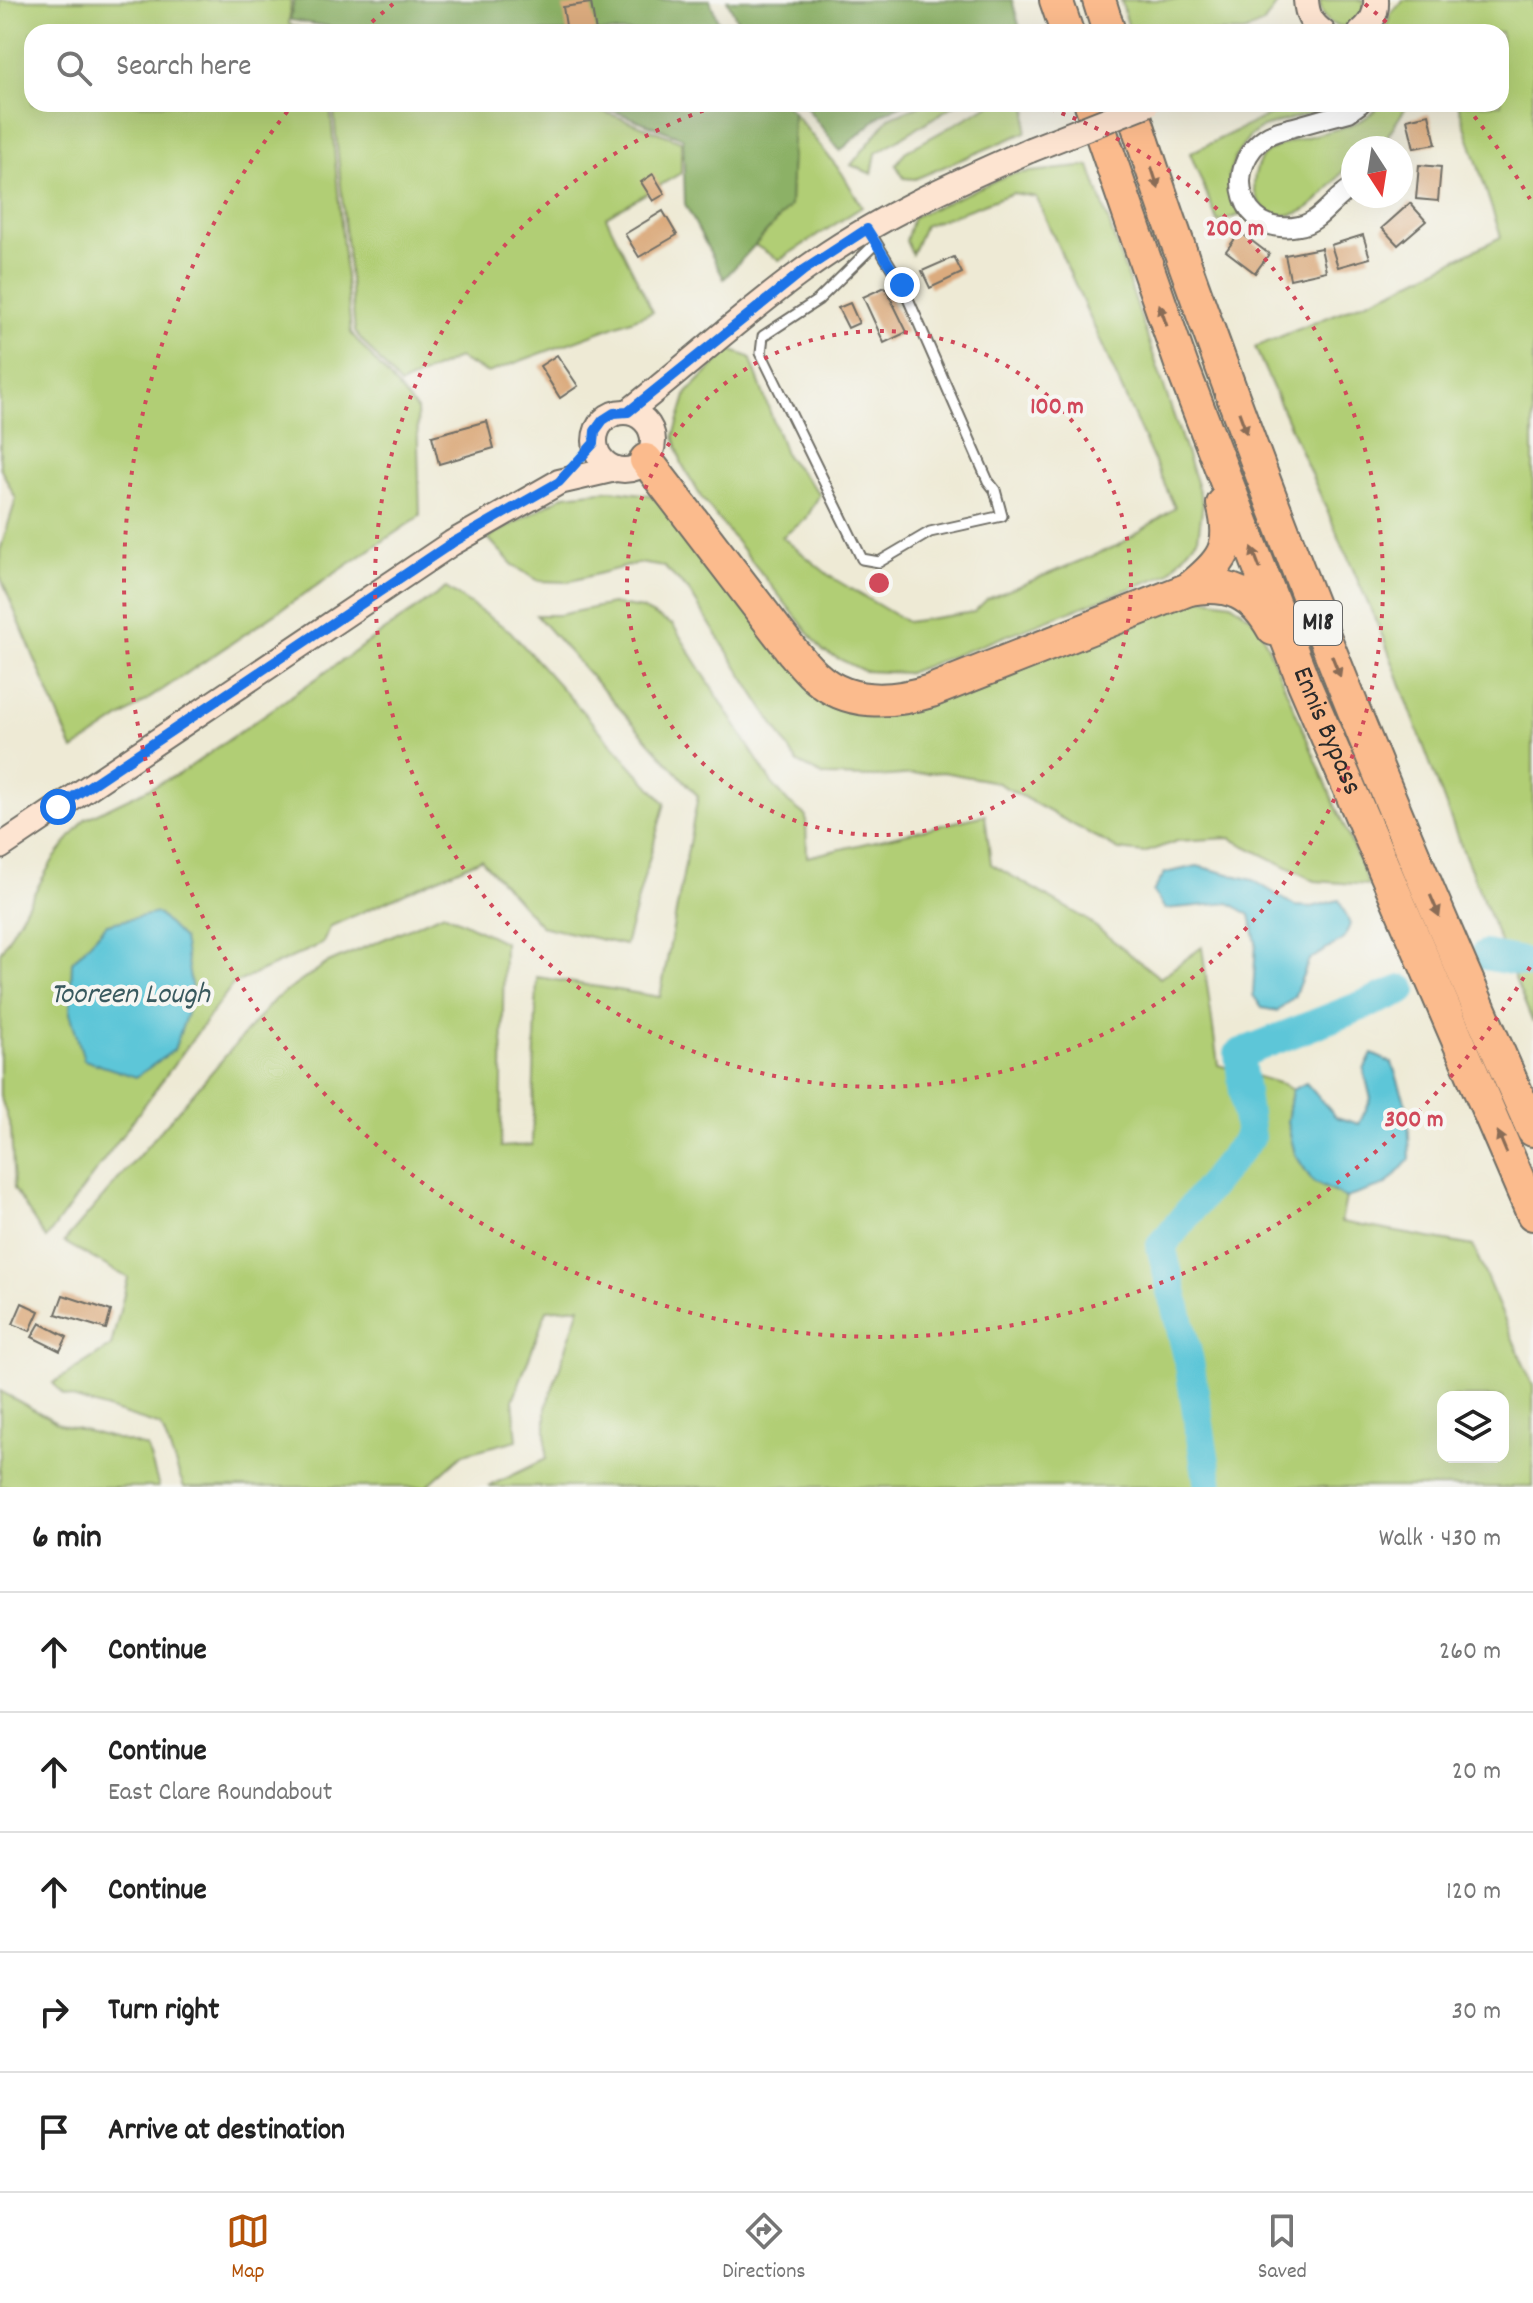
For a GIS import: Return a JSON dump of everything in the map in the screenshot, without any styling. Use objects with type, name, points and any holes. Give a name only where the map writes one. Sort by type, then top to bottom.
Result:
[{"type":"highway","points":[[1056,0],[1064,24]]},
{"type":"highway","points":[[1099,0],[1106,24]]},
{"type":"highway","name":"Ennis Bypass","points":[[1094,112],[1181,364],[1304,683],[1533,1214]]},
{"type":"highway","name":"Ennis Bypass","points":[[1133,112],[1190,281],[1300,579],[1471,991],[1533,1130]]},
{"type":"highway","points":[[1181,364],[1229,524],[1226,545],[1219,561],[1189,589]]},
{"type":"highway","points":[[649,447],[793,652],[816,677],[855,698],[904,699],[931,691],[1189,589],[1207,586],[1237,591],[1252,600],[1265,615],[1304,683]]},
{"type":"main road","points":[[1370,24],[1377,7],[1376,0]]},
{"type":"main road","points":[[628,412],[804,270],[872,236],[950,184],[1127,112]]},
{"type":"main road","points":[[0,847],[452,543],[559,482],[639,466],[649,447],[671,378]]},
{"type":"main road","points":[[615,469],[604,463],[594,443],[595,431],[603,420],[614,413],[628,412],[639,416],[648,424],[649,447]]},
{"type":"main road","points":[[559,482],[594,443]]},
{"type":"street","points":[[1341,195],[1303,226],[1271,225],[1257,219],[1246,208],[1241,179],[1247,155],[1268,135],[1349,112]]},
{"type":"lane","points":[[872,236],[902,285],[988,481],[995,490],[1002,516],[930,532],[879,562],[862,559],[761,353],[763,336],[818,300],[872,236]]},
{"type":"green space","points":[[0,0],[291,0],[289,24],[24,24],[24,112],[331,112],[351,333],[417,410],[420,516],[73,750],[0,576],[0,551],[16,499],[0,467]]},
{"type":"green space","points":[[294,0],[710,0],[719,24],[314,24],[290,20]]},
{"type":"green space","points":[[727,0],[1012,0],[1019,24],[739,24]]},
{"type":"green space","points":[[1121,0],[1280,0],[1263,24],[1128,24]]},
{"type":"green space","points":[[1320,0],[1364,0],[1363,11],[1351,24],[1333,24],[1322,12]]},
{"type":"green space","points":[[1404,0],[1533,0],[1533,1023],[1457,836],[1385,642],[1255,347],[1394,290],[1501,237],[1461,112],[1509,112],[1509,24],[1387,24],[1391,13]]},
{"type":"green space","points":[[334,112],[605,112],[681,141],[681,173],[606,217],[653,312],[488,373],[458,358],[400,385],[355,332]]},
{"type":"green space","points":[[616,112],[793,112],[790,206],[724,279],[685,204],[683,138]]},
{"type":"green space","points":[[793,112],[842,173],[862,207],[779,260],[755,245],[790,206]]},
{"type":"green space","points":[[810,112],[886,112],[882,114],[840,151]]},
{"type":"green space","points":[[903,112],[943,112],[876,153],[872,174],[851,165],[889,118]]},
{"type":"green space","points":[[977,112],[1027,112],[1026,132],[915,179],[904,178],[896,165],[905,152]]},
{"type":"green space","points":[[1275,112],[1315,112],[1263,127],[1249,137],[1236,156],[1229,175],[1240,215],[1218,222],[1190,153]]},
{"type":"green space","points":[[1373,112],[1403,112],[1388,136],[1341,136],[1341,173],[1308,208],[1290,215],[1280,215],[1264,208],[1258,201],[1254,182],[1264,155],[1276,147],[1359,121]]},
{"type":"green space","points":[[1090,166],[1203,503],[1198,538],[1168,574],[908,673],[864,671],[823,651],[701,497],[682,464],[674,436],[687,393],[729,350],[750,357],[786,456],[820,494],[806,519],[782,537],[831,577],[907,622],[974,612],[987,599],[1119,545],[1175,508],[1036,197],[1013,193],[924,226],[912,254],[906,241],[913,217],[1010,174]]},
{"type":"green space","points":[[611,490],[650,495],[675,514],[851,710],[1194,597],[1231,603],[1257,621],[1369,885],[1315,881],[1230,838],[1177,841],[1144,853],[1119,850],[996,782],[943,772],[876,777],[825,776],[798,763],[689,591],[664,567],[639,563],[567,582],[539,581],[514,566],[488,538],[565,495]]},
{"type":"green space","points":[[446,588],[510,631],[665,803],[625,945],[541,926],[481,859],[331,926],[322,944],[233,984],[46,1239],[14,1189],[11,1129],[0,1095],[0,953],[53,860],[85,819],[181,773]]},
{"type":"green space","points":[[612,604],[642,609],[673,625],[771,782],[788,802],[806,816],[807,857],[985,815],[991,864],[1086,919],[1160,978],[1202,947],[1218,1065],[1282,1084],[1292,1090],[1287,1122],[1313,1182],[1346,1198],[1341,1222],[1473,1246],[1533,1386],[1533,1487],[488,1487],[546,1459],[546,1408],[580,1307],[547,1310],[513,1400],[517,1440],[463,1454],[426,1487],[184,1487],[161,1426],[63,1395],[53,1383],[111,1346],[128,1278],[64,1242],[274,1000],[326,964],[444,913],[504,942],[501,1147],[532,1145],[537,977],[660,997],[698,796],[536,615],[559,615]]},
{"type":"green space","points":[[0,1391],[60,1424],[147,1447],[159,1487],[0,1487]]},
{"type":"water","points":[[1197,866],[1253,880],[1295,906],[1312,907],[1339,900],[1350,924],[1344,939],[1309,960],[1294,997],[1278,1011],[1262,1008],[1253,995],[1256,942],[1250,915],[1229,903],[1165,909],[1153,892],[1165,873]]},
{"type":"water","name":"Tooreen Lough","points":[[157,913],[183,939],[193,996],[174,1050],[136,1077],[84,1060],[70,1013],[72,962],[107,924]]},
{"type":"water","points":[[1372,1054],[1392,1063],[1408,1110],[1410,1159],[1386,1185],[1346,1198],[1313,1182],[1295,1154],[1287,1122],[1292,1090],[1306,1083],[1336,1117],[1359,1124],[1371,1099],[1364,1070]]},
{"type":"building","points":[[591,3],[595,24],[566,24],[563,7]]},
{"type":"building","points":[[1429,114],[1436,144],[1414,148],[1407,119]]},
{"type":"building","points":[[1419,165],[1441,167],[1438,201],[1416,199]]},
{"type":"building","points":[[653,174],[665,194],[653,201],[641,182]]},
{"type":"building","points":[[1413,206],[1426,221],[1398,245],[1382,228],[1404,208]]},
{"type":"building","points":[[663,211],[677,235],[639,257],[625,234]]},
{"type":"building","points":[[1240,232],[1269,254],[1255,273],[1226,251]]},
{"type":"building","points":[[1363,235],[1370,258],[1338,267],[1331,245]]},
{"type":"building","points":[[1321,248],[1326,271],[1290,279],[1285,255]]},
{"type":"building","points":[[954,257],[962,273],[930,288],[922,271]]},
{"type":"building","points":[[885,287],[907,332],[884,343],[863,297]]},
{"type":"building","points":[[850,303],[859,323],[848,328],[838,308]]},
{"type":"building","points":[[557,355],[578,386],[560,398],[540,366]]},
{"type":"building","points":[[487,421],[494,448],[439,464],[432,436]]},
{"type":"building","points":[[63,1295],[111,1311],[106,1329],[56,1314]]},
{"type":"building","points":[[22,1303],[39,1311],[30,1331],[13,1324]]},
{"type":"building","points":[[40,1323],[67,1337],[60,1351],[32,1337]]},
{"type":"waterway","points":[[1485,955],[1533,964]]},
{"type":"waterway","points":[[1209,1487],[1189,1361],[1161,1246],[1250,1137],[1239,1054],[1402,990]]},
{"type":"route","points":[[58,807],[452,543],[559,482],[594,443],[595,431],[603,420],[614,413],[628,412],[804,270],[867,229],[902,285]]}]
